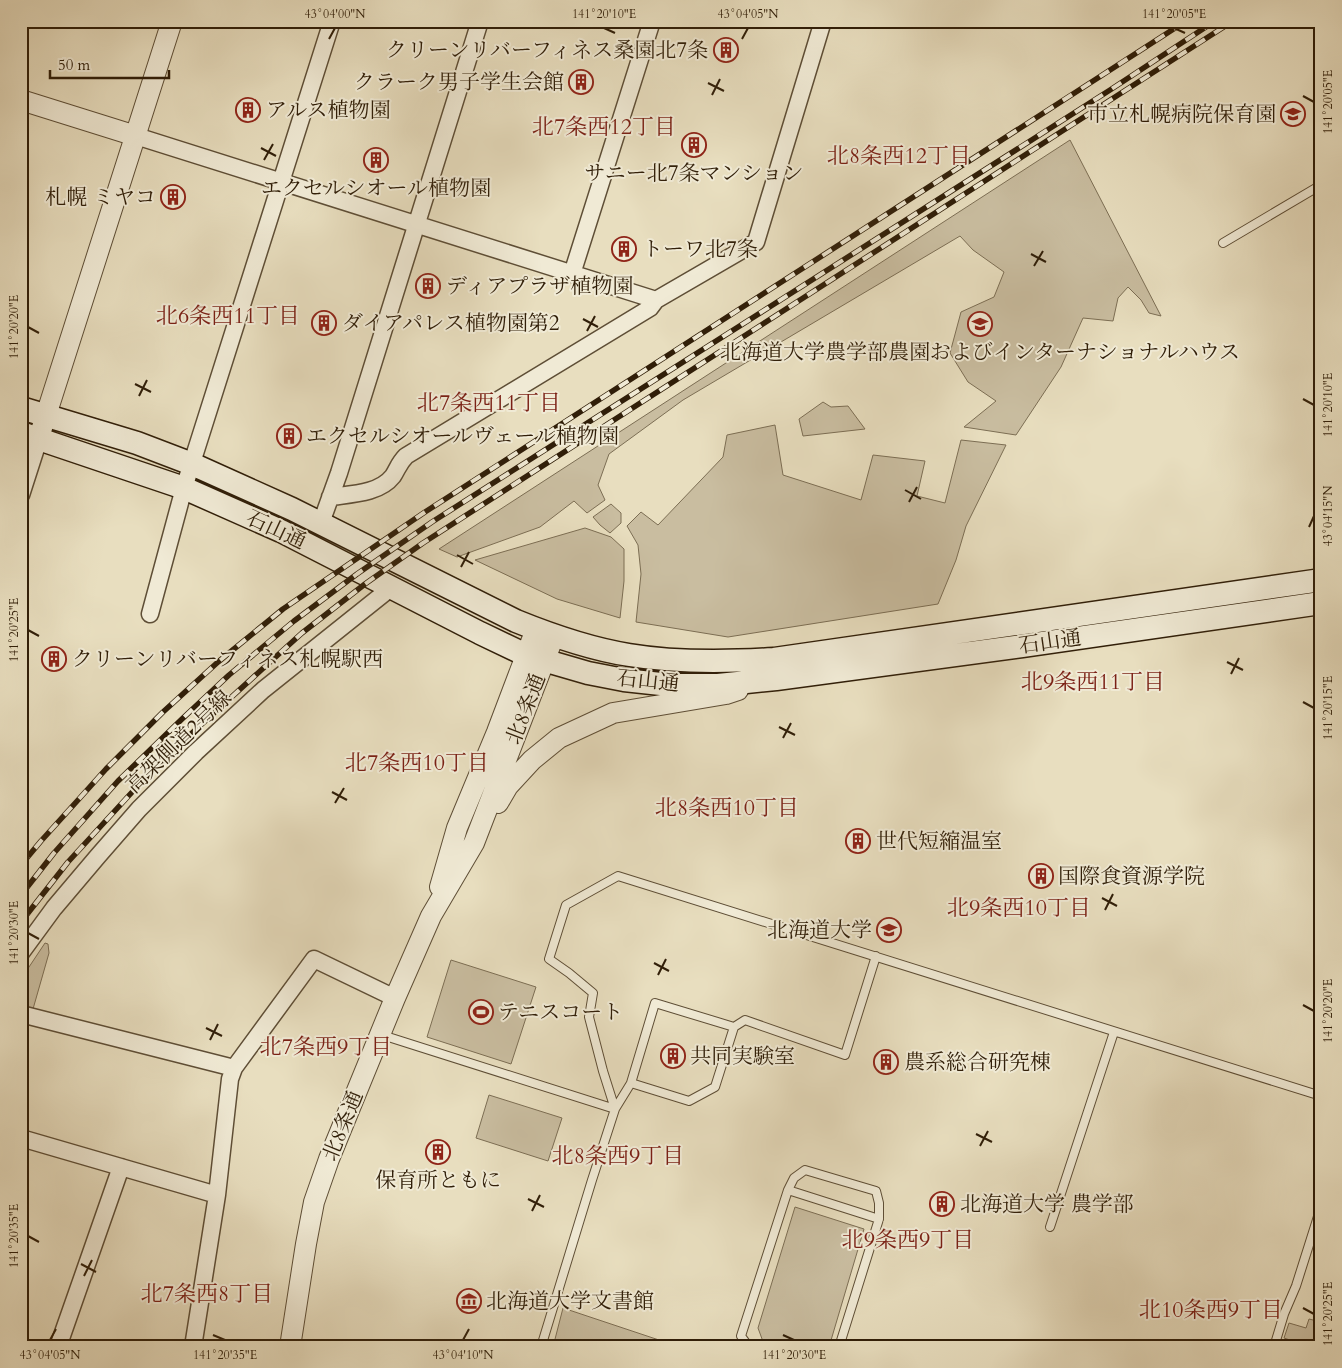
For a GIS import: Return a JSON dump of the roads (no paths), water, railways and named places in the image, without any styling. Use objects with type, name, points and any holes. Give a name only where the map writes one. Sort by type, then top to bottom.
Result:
[{"type":"main road","name":"石山通","points":[[21,408],[138,443],[192,464],[321,523],[516,621],[593,647],[629,655],[722,662],[774,659],[1321,580]]},
{"type":"main road","name":"石山通","points":[[30,436],[184,488],[281,531],[480,633],[535,658],[588,673],[624,680],[670,685],[718,684],[776,679],[1321,603]]},
{"type":"street","points":[[21,495],[30,436],[47,415],[172,21]]},
{"type":"street","points":[[150,614],[184,488],[332,21]]},
{"type":"street","points":[[321,523],[339,473],[480,21]]},
{"type":"street","points":[[572,274],[652,21]]},
{"type":"street","points":[[330,498],[370,491],[383,486],[393,476],[399,464],[406,456],[650,308],[656,300],[756,242],[823,21]]},
{"type":"street","points":[[21,100],[656,300]]},
{"type":"street","name":"高架側道2号線","points":[[21,953],[54,908],[98,856],[140,809],[196,752],[263,690],[392,587]]},
{"type":"street","name":"北8条通","points":[[290,1347],[314,1202],[329,1159],[395,998],[432,916],[474,843],[545,632]]},
{"type":"street","name":"北8条通","points":[[432,916],[457,828],[496,732],[535,658]]},
{"type":"street","points":[[474,843],[508,786],[532,760],[559,738],[614,712],[726,694],[776,679]]},
{"type":"street","points":[[194,1347],[217,1196],[230,1079],[234,1068],[314,959],[395,998]]},
{"type":"street","points":[[21,1014],[234,1068]]},
{"type":"street","points":[[21,1138],[217,1196]]},
{"type":"street","points":[[58,1347],[121,1167]]},
{"type":"lane","points":[[1223,243],[1321,185]]},
{"type":"lane","points":[[616,1109],[603,1071],[589,1017],[593,993],[549,959],[566,905],[618,876],[1321,1096]]},
{"type":"lane","points":[[631,1083],[689,1101],[715,1087],[734,1027],[745,1020],[845,1055],[876,956]]},
{"type":"lane","points":[[541,1347],[592,1180],[616,1109],[631,1083],[656,1003],[734,1027]]},
{"type":"lane","points":[[1050,1227],[1114,1032]]},
{"type":"lane","points":[[380,1034],[616,1109]]},
{"type":"lane","points":[[749,1347],[741,1336],[788,1190],[794,1178],[805,1170],[876,1191],[879,1203],[879,1219],[839,1347]]},
{"type":"lane","points":[[788,1190],[879,1219]]},
{"type":"lane","points":[[1274,1347],[1321,1207]]},
{"type":"railway","points":[[21,865],[106,769],[163,712],[218,662],[283,609],[425,512],[1186,21]]},
{"type":"railway","points":[[21,895],[54,853],[118,781],[182,719],[229,675],[294,621],[357,574],[432,522],[1110,90],[1215,21]]},
{"type":"railway","points":[[21,922],[68,862],[134,790],[192,733],[302,633],[365,584],[423,543],[1233,21]]},
{"type":"place","name":"クリーンリバーフィネス桑園北7条","points":[[726,50]]},
{"type":"place","name":"クラーク男子学生会館","points":[[581,82]]},
{"type":"place","name":"アルス植物園","points":[[248,110]]},
{"type":"place","name":"市立札幌病院保育園","points":[[1293,114]]},
{"type":"place","name":"サニー北7条マンション","points":[[694,145]]},
{"type":"place","name":"エクセルシオール植物園","points":[[376,160]]},
{"type":"place","name":"札幌 ミヤコ","points":[[173,197]]},
{"type":"place","name":"トーワ北7条","points":[[624,249]]},
{"type":"place","name":"ディアプラザ植物園","points":[[428,286]]},
{"type":"place","name":"ダイアパレス植物園第2","points":[[324,323]]},
{"type":"place","name":"北海道大学農学部農園およびインターナショナルハウス","points":[[980,324]]},
{"type":"place","name":"エクセルシオールヴェール植物園","points":[[289,436]]},
{"type":"place","name":"クリーンリバーフィネス札幌駅西","points":[[54,659]]},
{"type":"place","name":"世代短縮温室","points":[[858,841]]},
{"type":"place","name":"国際食資源学院","points":[[1041,876]]},
{"type":"place","name":"北海道大学","points":[[889,930]]},
{"type":"place","name":"テニスコート","points":[[481,1012]]},
{"type":"place","name":"共同実験室","points":[[673,1056]]},
{"type":"place","name":"農系総合研究棟","points":[[886,1062]]},
{"type":"place","name":"保育所ともに","points":[[438,1152]]},
{"type":"place","name":"北海道大学 農学部","points":[[942,1204]]},
{"type":"place","name":"北海道大学文書館","points":[[469,1301]]},
{"type":"district","name":"北7条西12丁目","points":[[604,127]]},
{"type":"district","name":"北8条西12丁目","points":[[899,156]]},
{"type":"district","name":"北6条西11丁目","points":[[228,316]]},
{"type":"district","name":"北7条西11丁目","points":[[489,403]]},
{"type":"district","name":"北9条西11丁目","points":[[1093,682]]},
{"type":"district","name":"北7条西10丁目","points":[[417,763]]},
{"type":"district","name":"北8条西10丁目","points":[[727,808]]},
{"type":"district","name":"北9条西10丁目","points":[[1019,908]]},
{"type":"district","name":"北7条西9丁目","points":[[326,1047]]},
{"type":"district","name":"北8条西9丁目","points":[[618,1156]]},
{"type":"district","name":"北9条西9丁目","points":[[908,1240]]},
{"type":"district","name":"北7条西8丁目","points":[[207,1294]]},
{"type":"district","name":"北10条西9丁目","points":[[1211,1310]]}]
